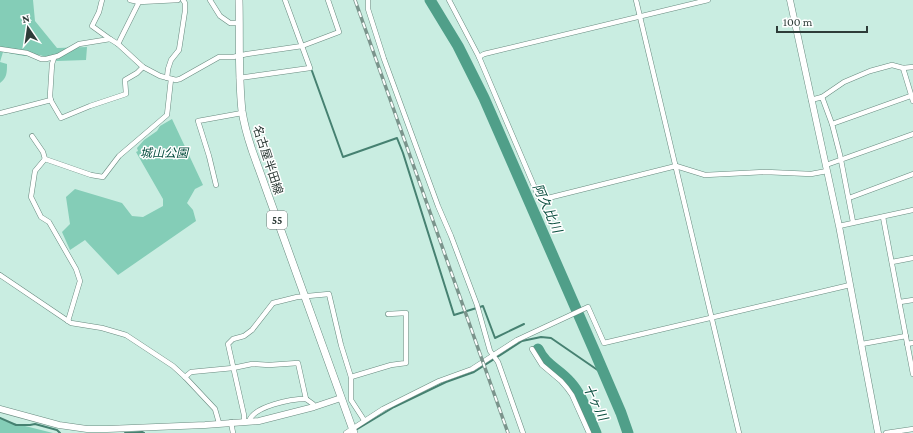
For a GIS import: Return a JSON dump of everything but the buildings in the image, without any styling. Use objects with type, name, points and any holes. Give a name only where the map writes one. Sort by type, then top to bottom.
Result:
[{"type":"main road","name":"名古屋半田線","points":[[239,0],[239,78],[242,113],[252,150],[303,296],[341,398],[350,432]]},
{"type":"street","points":[[102,0],[99,12],[92,26],[118,44],[143,67],[160,76],[180,80],[219,57],[233,57],[302,46],[339,32],[328,0]]},
{"type":"street","points":[[130,0],[178,0]]},
{"type":"street","points":[[32,136],[46,159],[91,175],[103,177],[120,156],[167,115],[169,79],[168,69],[171,60],[179,50],[185,11],[185,2],[183,0]]},
{"type":"street","points":[[210,0],[220,16],[230,23],[239,23]]},
{"type":"street","points":[[239,78],[310,68],[285,0]]},
{"type":"street","points":[[368,0],[368,8],[384,59],[438,206],[451,236],[476,305],[490,351],[498,362],[523,433]]},
{"type":"street","points":[[448,0],[479,57],[540,200],[676,166],[705,175],[766,172],[812,174],[827,168],[844,158],[913,134]]},
{"type":"street","points":[[636,0],[740,433]]},
{"type":"street","points":[[479,57],[491,52],[708,0]]},
{"type":"street","points":[[790,0],[839,226],[878,433]]},
{"type":"street","points":[[118,44],[140,1]]},
{"type":"street","points":[[0,49],[27,53],[41,60],[54,58],[79,44],[110,39]]},
{"type":"street","points":[[54,58],[50,83],[51,100],[61,118],[90,106],[126,94],[124,83],[125,80],[137,74],[143,67]]},
{"type":"street","points":[[811,100],[822,98],[833,88],[859,74],[892,65],[903,68],[913,67]]},
{"type":"street","points":[[832,124],[912,97],[903,68]]},
{"type":"street","points":[[822,98],[832,124],[841,160],[853,222]]},
{"type":"street","points":[[1,113],[51,100]]},
{"type":"street","points":[[216,185],[198,121],[242,113]]},
{"type":"street","points":[[46,159],[35,171],[33,176],[31,197],[41,217],[49,222],[76,270],[80,281],[68,321]]},
{"type":"street","points":[[849,198],[913,174]]},
{"type":"street","points":[[839,226],[913,210]]},
{"type":"street","points":[[883,217],[913,374]]},
{"type":"street","points":[[892,262],[913,258]]},
{"type":"street","points":[[0,275],[71,323],[102,328],[126,335],[173,366],[185,376],[215,409],[219,423]]},
{"type":"street","points":[[350,432],[364,420],[383,409],[439,381],[472,369],[493,354],[517,340],[588,307],[604,343],[850,285]]},
{"type":"street","points":[[246,422],[228,344],[233,339],[244,336],[252,330],[273,302],[303,296],[329,294],[351,377],[351,400],[364,420]]},
{"type":"street","points":[[900,302],[913,300]]},
{"type":"street","points":[[351,377],[391,365],[406,363],[406,313],[388,314]]},
{"type":"street","points":[[862,344],[906,336]]},
{"type":"street","points":[[907,344],[913,343]]},
{"type":"street","points":[[532,349],[542,366],[568,388],[589,433]]},
{"type":"street","points":[[185,376],[191,372],[233,368],[252,364],[269,365],[298,363],[306,399]]},
{"type":"street","points":[[0,409],[59,425],[87,429],[246,422],[314,407],[341,398]]},
{"type":"street","points":[[246,422],[250,417],[263,408],[288,401],[306,399],[313,404],[314,407]]},
{"type":"street","points":[[231,422],[233,433]]},
{"type":"street","points":[[886,433],[913,429]]},
{"type":"green space","points":[[0,0],[33,0],[35,21],[57,48],[87,47],[86,60],[57,61],[40,55],[24,56],[3,52],[0,62]]},
{"type":"green space","points":[[0,62],[7,64],[7,72],[0,83]]},
{"type":"green space","name":"城山公園","points":[[172,119],[203,185],[195,189],[187,203],[193,210],[196,221],[118,275],[85,240],[70,250],[62,232],[70,224],[66,197],[75,189],[122,203],[132,216],[143,217],[163,206],[163,199],[136,152],[138,151],[137,148],[144,140],[157,131],[160,126]]},
{"type":"green space","points":[[0,417],[5,421],[53,433],[0,433]]},
{"type":"waterway","name":"阿久比川","points":[[430,0],[458,46],[484,98],[594,350],[628,433]]},
{"type":"waterway","points":[[312,71],[343,157],[397,138],[454,315],[483,306],[495,338],[524,324]]},
{"type":"waterway","points":[[354,431],[394,407],[446,382],[474,372],[522,341],[541,337],[551,338],[599,371],[604,372]]},
{"type":"waterway","name":"十ヶ川","points":[[538,349],[544,359],[575,388],[582,400],[596,433]]},
{"type":"waterway","points":[[0,418],[16,425],[35,424],[57,430],[60,433]]},
{"type":"waterway","points":[[125,433],[144,433]]},
{"type":"railway","points":[[355,0],[508,433]]}]
